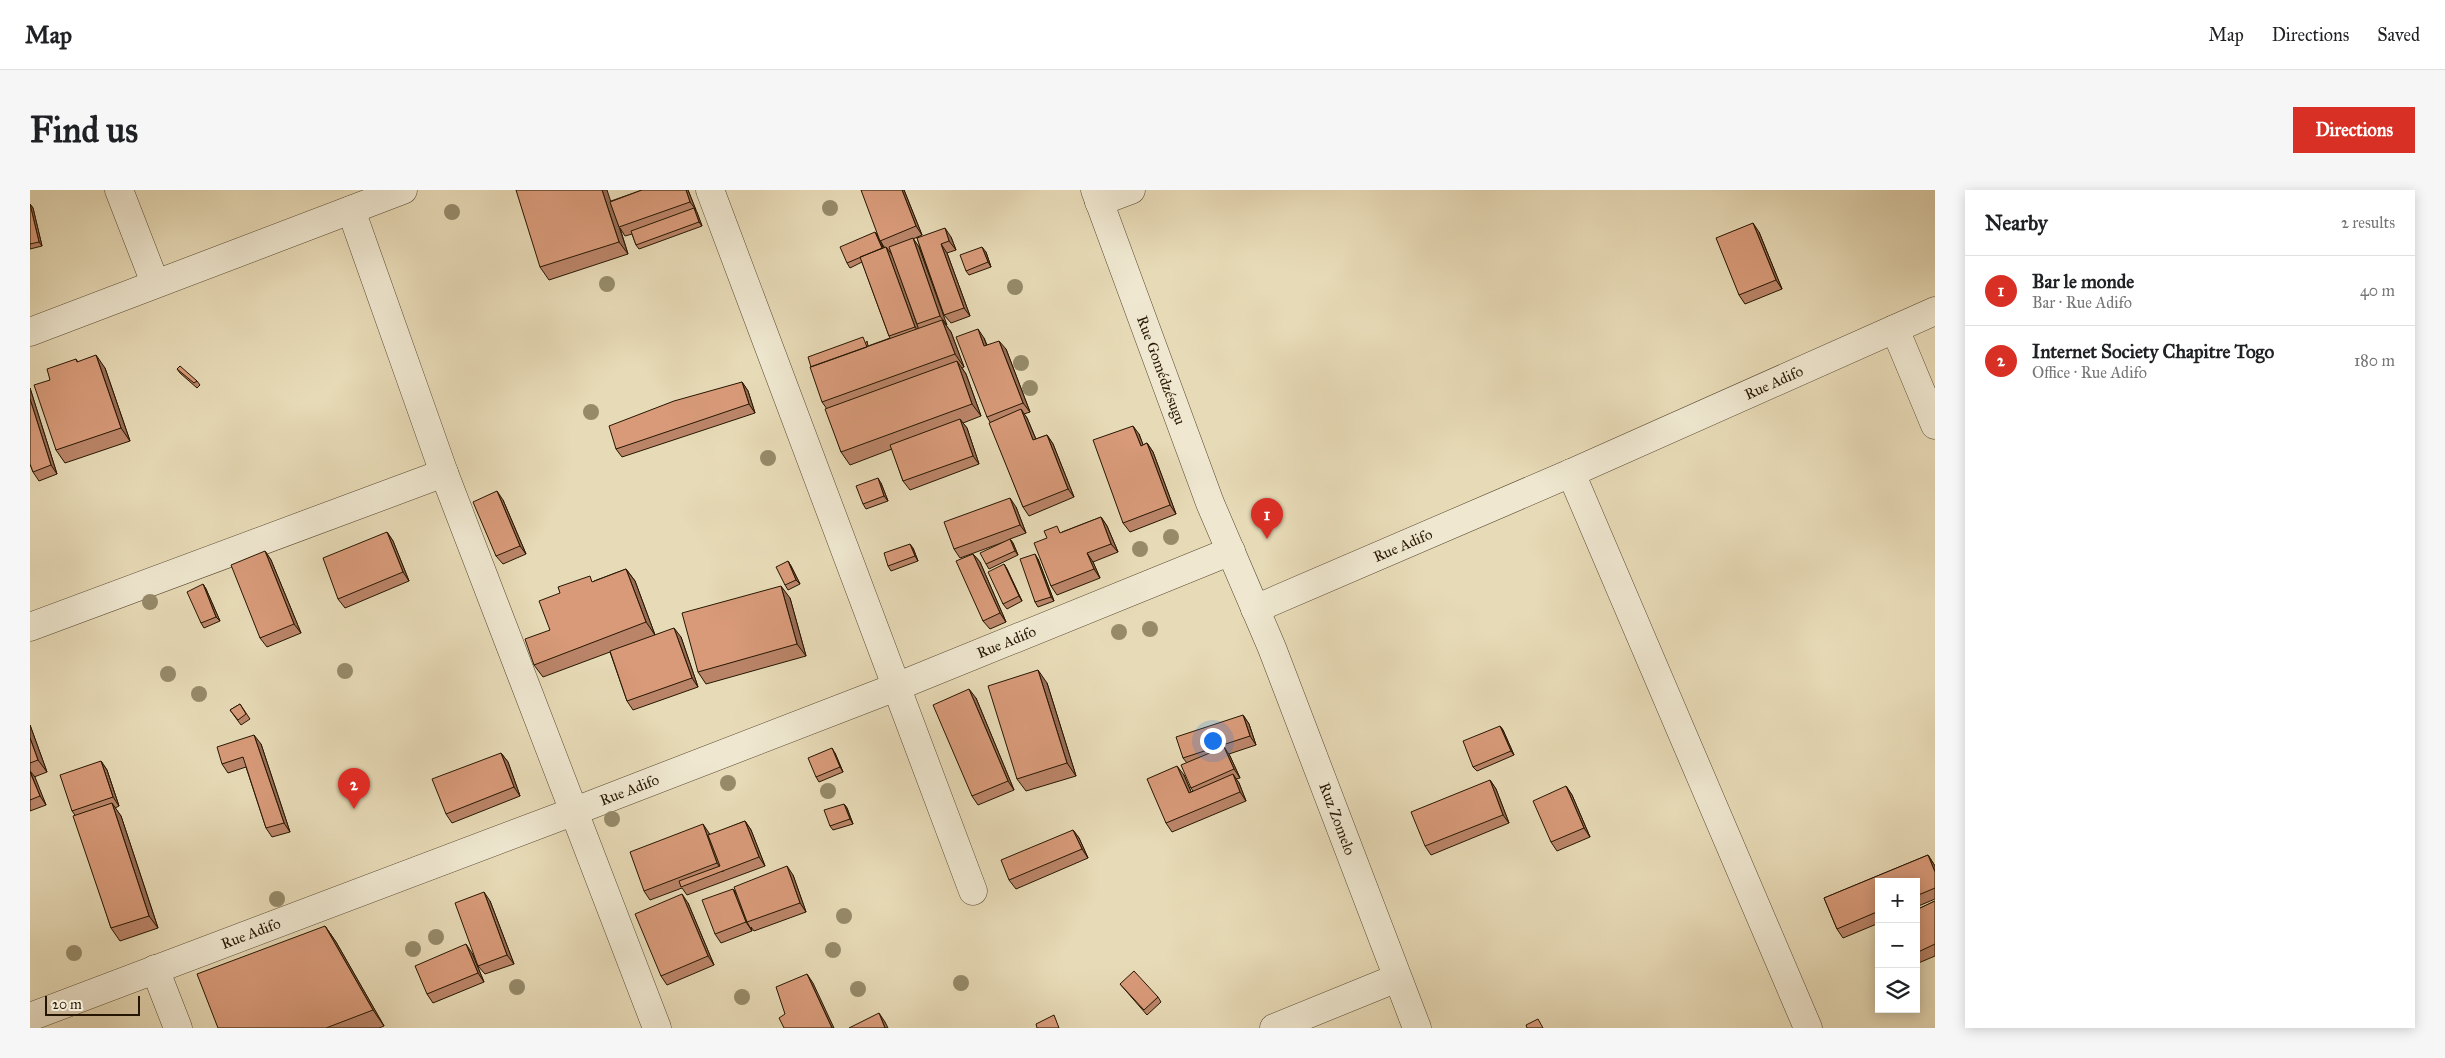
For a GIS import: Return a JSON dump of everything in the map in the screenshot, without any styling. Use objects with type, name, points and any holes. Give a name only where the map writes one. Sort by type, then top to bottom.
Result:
[{"type":"street","points":[[119,190],[155,283]]},
{"type":"street","points":[[30,332],[403,190]]},
{"type":"street","points":[[710,190],[973,891]]},
{"type":"street","points":[[1097,196],[1131,190]]},
{"type":"street","name":"Rue Gomédzésugu","points":[[1097,196],[1210,503],[1231,551]]},
{"type":"street","points":[[351,210],[444,473],[657,1028]]},
{"type":"street","name":"Rue Adifo","points":[[1255,609],[1571,473],[1935,311]]},
{"type":"street","points":[[1894,329],[1935,425]]},
{"type":"street","points":[[30,627],[444,473]]},
{"type":"street","points":[[1571,473],[1808,1028]]},
{"type":"street","points":[[1231,551],[1255,609]]},
{"type":"street","name":"Rue Adifo","points":[[30,1017],[575,811],[896,687],[1231,551]]},
{"type":"street","name":"Ruz Zomelo","points":[[1255,609],[1417,1028]]},
{"type":"street","points":[[155,969],[178,1028]]},
{"type":"street","points":[[1274,1028],[1397,978]]},
{"type":"building","points":[[516,190],[602,190],[619,242],[540,267]]},
{"type":"building","points":[[642,190],[686,190],[690,202],[619,227],[610,202]]},
{"type":"building","points":[[861,190],[902,190],[916,226],[880,241]]},
{"type":"building","points":[[30,204],[39,242],[30,244]]},
{"type":"building","points":[[694,208],[699,222],[636,245],[631,231]]},
{"type":"building","points":[[1753,223],[1776,280],[1739,295],[1716,238]]},
{"type":"building","points":[[945,228],[949,241],[941,244],[964,308],[944,315],[917,238]]},
{"type":"building","points":[[875,232],[882,248],[847,263],[840,247]]},
{"type":"building","points":[[913,238],[940,316],[917,324],[889,247]]},
{"type":"building","points":[[886,247],[915,327],[889,336],[860,257]]},
{"type":"building","points":[[982,247],[988,262],[966,271],[960,255]]},
{"type":"building","points":[[942,320],[955,354],[822,402],[810,367]]},
{"type":"building","points":[[978,329],[984,346],[999,341],[1023,403],[987,417],[956,337]]},
{"type":"building","points":[[863,337],[867,347],[811,367],[808,357]]},
{"type":"building","points":[[96,355],[121,428],[56,450],[34,385],[50,380],[47,369],[76,359],[77,362]]},
{"type":"building","points":[[957,361],[972,404],[841,452],[825,409]]},
{"type":"building","points":[[180,366],[197,381],[194,383],[177,369]]},
{"type":"building","points":[[742,382],[749,404],[616,449],[609,426],[674,401]]},
{"type":"building","points":[[30,399],[51,465],[33,472],[30,464]]},
{"type":"building","points":[[1021,409],[1033,440],[1047,435],[1068,489],[1023,507],[989,423]]},
{"type":"building","points":[[960,419],[973,456],[903,481],[890,445]]},
{"type":"building","points":[[1133,426],[1141,446],[1147,443],[1170,505],[1123,523],[1093,440]]},
{"type":"building","points":[[878,478],[884,496],[863,504],[856,486]]},
{"type":"building","points":[[497,491],[520,546],[496,556],[473,502]]},
{"type":"building","points":[[1010,498],[1020,525],[954,549],[944,522]]},
{"type":"building","points":[[1101,517],[1111,544],[1087,553],[1094,569],[1051,586],[1034,543],[1047,538],[1044,531],[1057,526],[1060,533]]},
{"type":"building","points":[[387,532],[403,572],[338,599],[323,558]]},
{"type":"building","points":[[1010,539],[1015,551],[986,564],[980,553]]},
{"type":"building","points":[[910,544],[915,556],[888,566],[884,553]]},
{"type":"building","points":[[265,551],[294,624],[260,638],[231,565]]},
{"type":"building","points":[[973,554],[1000,613],[983,621],[956,561]]},
{"type":"building","points":[[1035,554],[1051,597],[1035,602],[1020,559]]},
{"type":"building","points":[[788,561],[796,580],[785,585],[776,567]]},
{"type":"building","points":[[1004,564],[1019,596],[1003,604],[988,572]]},
{"type":"building","points":[[626,569],[646,622],[534,665],[525,639],[550,630],[539,601],[560,593],[558,587],[590,576],[592,582]]},
{"type":"building","points":[[203,584],[216,617],[201,623],[187,592]]},
{"type":"building","points":[[781,586],[797,644],[698,672],[682,613]]},
{"type":"building","points":[[674,628],[692,678],[627,701],[610,651]]},
{"type":"building","points":[[1038,670],[1067,763],[1017,779],[988,686]]},
{"type":"building","points":[[969,689],[1008,781],[972,796],[933,705]]},
{"type":"building","points":[[240,704],[246,714],[238,720],[230,710]]},
{"type":"building","points":[[1243,715],[1250,736],[1183,758],[1176,737]]},
{"type":"building","points":[[1500,726],[1511,751],[1473,767],[1463,741]]},
{"type":"building","points":[[254,735],[284,823],[266,828],[243,757],[222,764],[217,747]]},
{"type":"building","points":[[30,738],[38,760],[30,763]]},
{"type":"building","points":[[1224,747],[1234,769],[1191,788],[1181,765]]},
{"type":"building","points":[[832,748],[840,767],[816,777],[808,758]]},
{"type":"building","points":[[501,753],[514,787],[446,814],[432,779]]},
{"type":"building","points":[[101,761],[113,797],[72,811],[60,775]]},
{"type":"building","points":[[1177,766],[1189,793],[1233,774],[1240,792],[1166,823],[1147,779]]},
{"type":"building","points":[[30,772],[40,796],[30,800]]},
{"type":"building","points":[[1490,780],[1503,815],[1425,846],[1411,812]]},
{"type":"building","points":[[1566,786],[1584,828],[1551,842],[1533,801]]},
{"type":"building","points":[[112,803],[149,916],[111,928],[73,816]]},
{"type":"building","points":[[844,804],[850,819],[830,826],[824,810]]},
{"type":"building","points":[[745,821],[759,857],[681,887],[679,881],[720,866],[708,835]]},
{"type":"building","points":[[703,824],[717,863],[644,891],[630,852]]},
{"type":"building","points":[[1073,830],[1082,849],[1009,880],[1001,860]]},
{"type":"building","points":[[1928,855],[1935,872],[1935,888],[1920,894],[1920,878],[1875,878],[1875,913],[1837,929],[1824,898]]},
{"type":"building","points":[[787,866],[800,903],[747,922],[734,887]]},
{"type":"building","points":[[733,889],[746,922],[715,934],[702,900]]},
{"type":"building","points":[[484,892],[507,955],[478,966],[455,903]]},
{"type":"building","points":[[682,894],[708,956],[661,976],[635,914]]},
{"type":"building","points":[[1935,901],[1935,944],[1920,951],[1920,923],[1920,908]]},
{"type":"building","points":[[325,926],[373,1010],[326,1028],[218,1028],[197,974]]},
{"type":"building","points":[[466,944],[478,973],[427,994],[415,966]]},
{"type":"building","points":[[1134,971],[1158,997],[1144,1010],[1120,984]]},
{"type":"building","points":[[807,974],[832,1028],[784,1028],[779,1018],[785,1014],[776,987]]},
{"type":"building","points":[[879,1013],[885,1028],[849,1028]]},
{"type":"building","points":[[1054,1015],[1059,1028],[1037,1028],[1036,1024]]},
{"type":"building","points":[[1538,1019],[1543,1028],[1527,1028],[1526,1025]]},
{"type":"place","name":"Bar le monde","points":[[1267,539]]},
{"type":"place","name":"Internet Society Chapitre Togo","points":[[354,809]]}]
